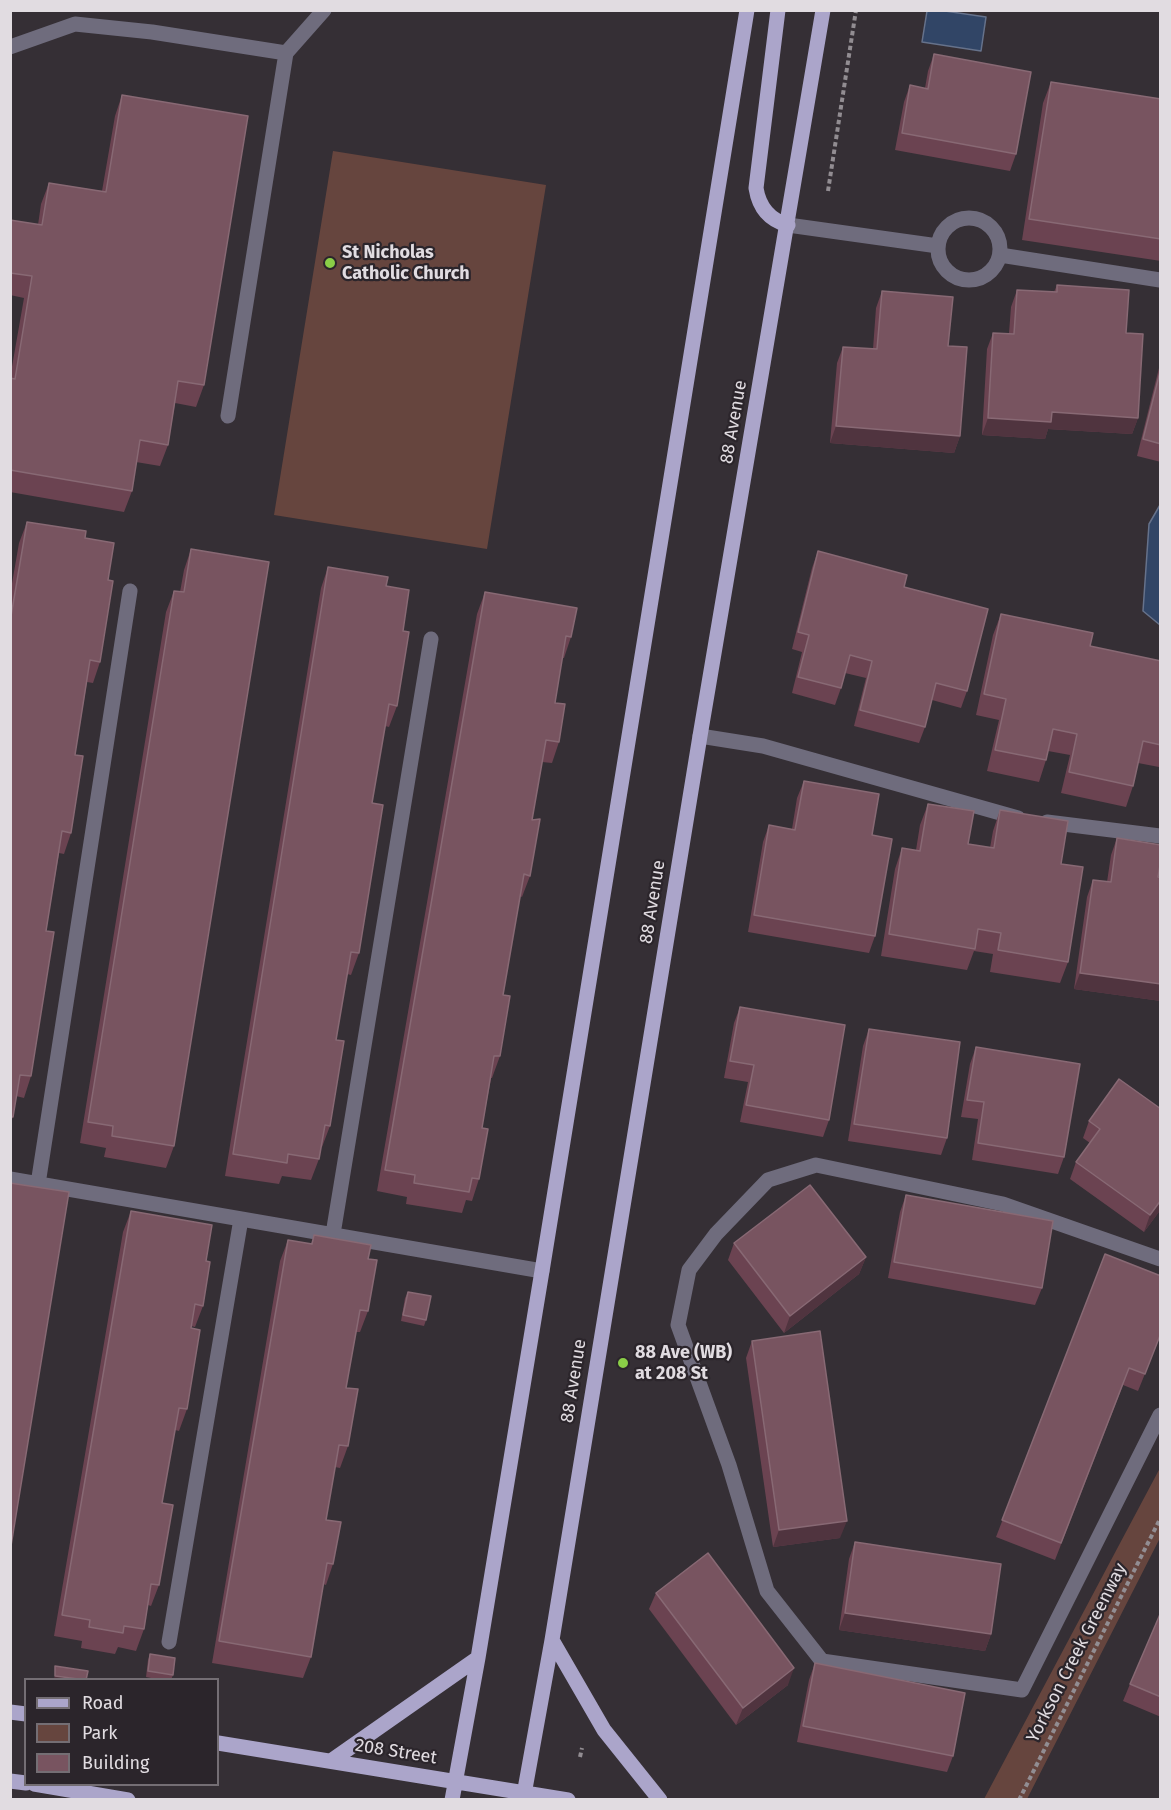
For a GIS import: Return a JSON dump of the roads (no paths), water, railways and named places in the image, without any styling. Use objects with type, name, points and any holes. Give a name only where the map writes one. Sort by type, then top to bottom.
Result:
[{"type":"main road","points":[[452,1800],[478,1658],[542,1271],[747,10]]},
{"type":"main road","points":[[778,10],[756,188],[762,208],[776,222],[788,225]]},
{"type":"main road","name":"88 Avenue","points":[[524,1796],[552,1640],[700,735],[823,10]]},
{"type":"main road","points":[[552,1640],[604,1730],[660,1800]]},
{"type":"main road","points":[[331,1761],[478,1658]]},
{"type":"main road","name":"208 Street","points":[[219,1743],[456,1782],[524,1796],[568,1800]]},
{"type":"main road","points":[[40,1786],[128,1800]]},
{"type":"lane","points":[[228,416],[286,53],[324,10]]},
{"type":"lane","points":[[10,47],[75,24],[152,32],[286,53]]},
{"type":"lane","points":[[963,218],[973,218],[983,221],[997,235],[1000,255],[990,273],[980,279],[959,280],[942,267],[938,257],[938,246],[945,228],[963,218]]},
{"type":"lane","points":[[788,225],[938,246]]},
{"type":"lane","points":[[1000,255],[1161,280]]},
{"type":"lane","points":[[38,1184],[130,591]]},
{"type":"lane","points":[[333,1234],[431,639]]},
{"type":"lane","points":[[700,735],[763,746],[1015,818],[1161,836]]},
{"type":"lane","points":[[1161,1259],[1003,1204],[816,1166],[768,1180],[716,1234],[689,1270],[678,1325],[729,1465],[767,1591],[822,1661],[1022,1690],[1161,1415]]},
{"type":"lane","points":[[10,1179],[542,1271]]},
{"type":"lane","points":[[169,1642],[241,1219]]},
{"type":"water","points":[[927,11],[945,11],[986,17],[981,51],[922,42]]},
{"type":"water","points":[[1160,505],[1160,625],[1143,611],[1149,524]]},
{"type":"place","name":"St Nicholas Catholic Church","points":[[330,263]]},
{"type":"place","name":"88 Ave (WB) at 208 St","points":[[623,1363]]}]
